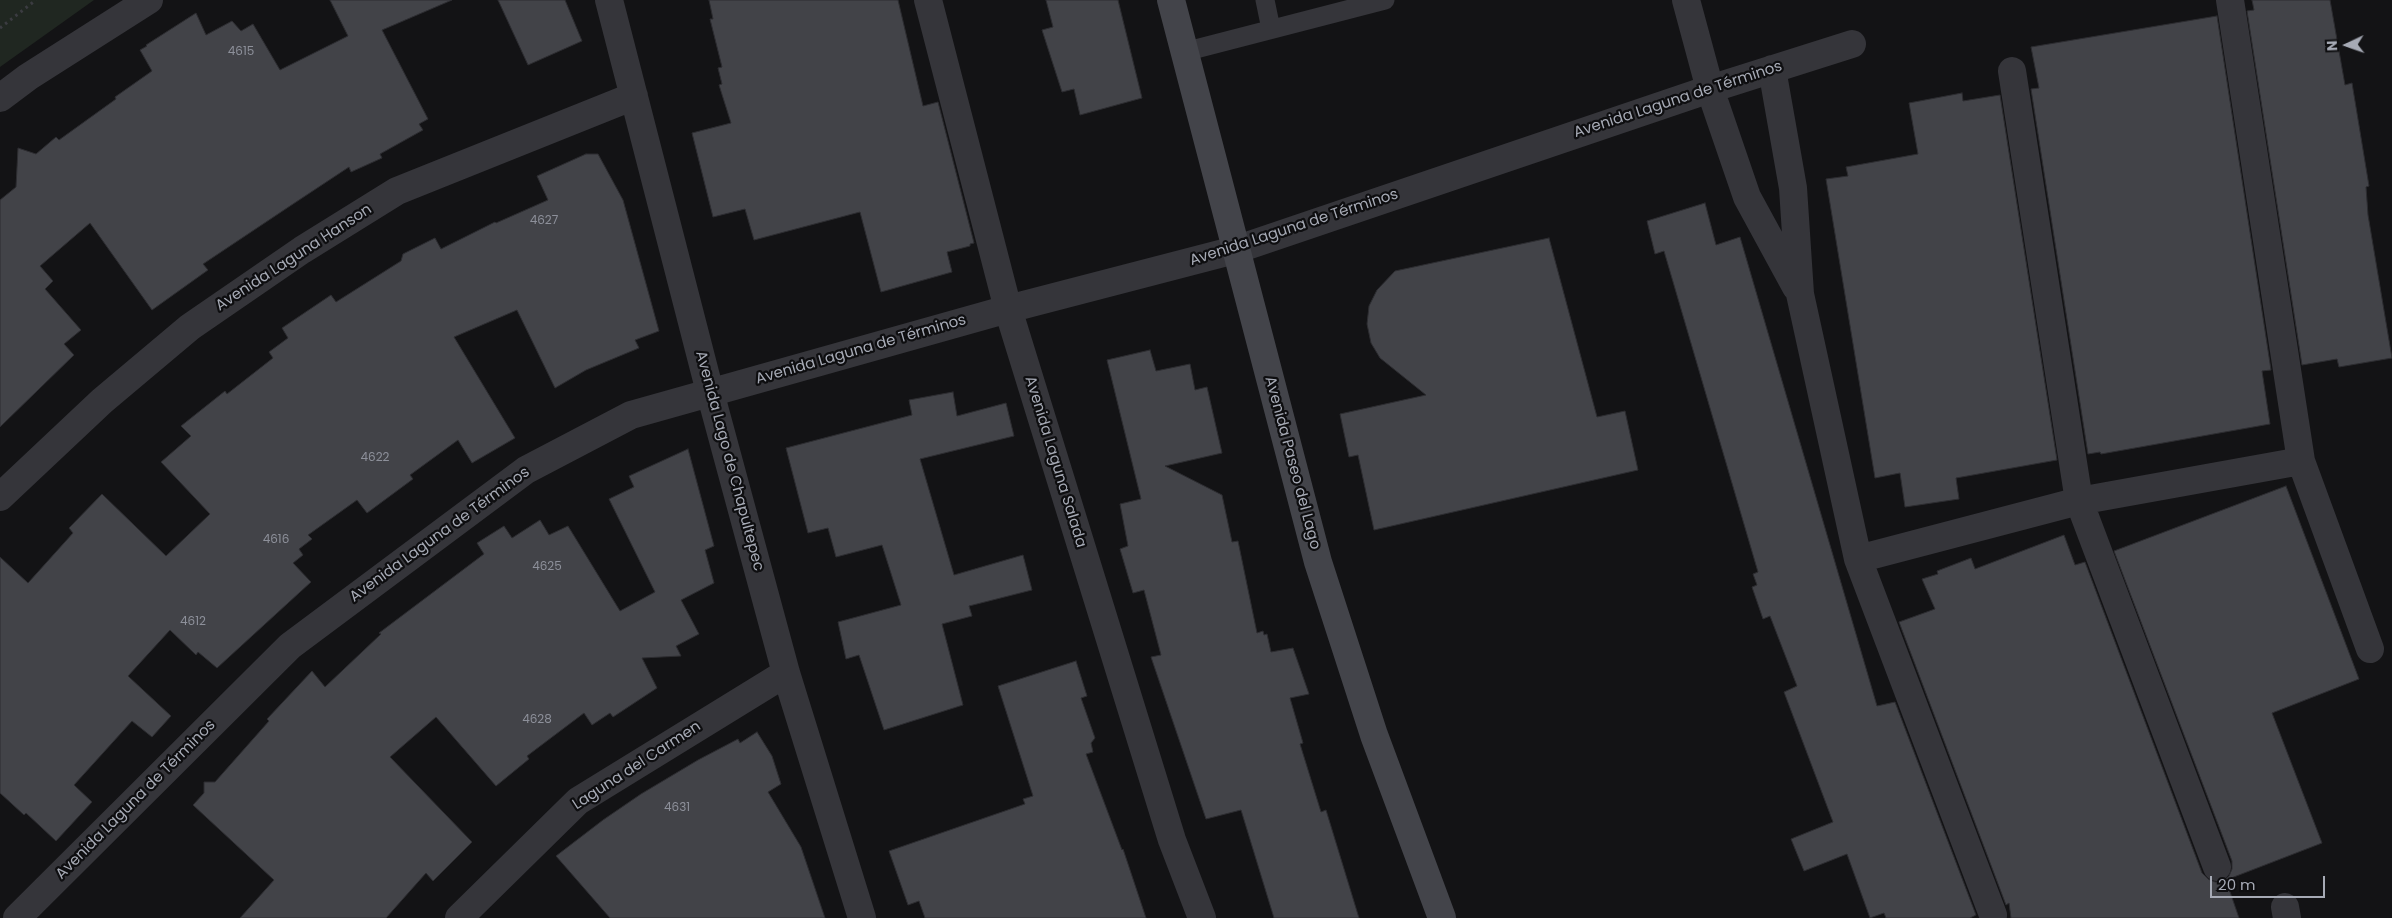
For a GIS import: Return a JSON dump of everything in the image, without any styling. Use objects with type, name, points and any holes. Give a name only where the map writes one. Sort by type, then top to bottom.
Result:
[{"type":"main road","name":"Avenida Paseo del Lago","points":[[1171,0],[1318,562],[1374,735],[1442,918]]},
{"type":"street","points":[[0,98],[28,77],[149,0]]},
{"type":"street","name":"Avenida Lago de Chapultepec","points":[[609,0],[710,392],[786,673],[862,918]]},
{"type":"street","name":"Avenida Laguna Salada","points":[[928,0],[1008,309],[1172,840],[1202,918]]},
{"type":"street","points":[[1686,0],[1710,89],[1747,197],[1800,294]]},
{"type":"street","points":[[2230,0],[2302,461],[2370,649]]},
{"type":"street","name":"Avenida Laguna de Términos","points":[[17,918],[290,646],[526,470],[631,415],[1008,309],[1235,250],[1710,89],[1852,44]]},
{"type":"street","points":[[1772,69],[1793,188],[1800,294],[1858,559],[1993,915]]},
{"type":"street","points":[[2012,71],[2079,501],[2217,867]]},
{"type":"street","name":"Avenida Laguna Hanson","points":[[0,497],[102,401],[190,328],[302,250],[396,191],[634,96]]},
{"type":"street","points":[[1858,559],[2079,501],[2302,461]]},
{"type":"street","name":"Laguna del Carmen","points":[[459,918],[578,801],[786,673]]},
{"type":"lane","points":[[1265,0],[1271,29]]},
{"type":"lane","points":[[1184,52],[1385,0]]},
{"type":"path","points":[[0,28],[36,0]]},
{"type":"shaded area","points":[[0,0],[94,0],[0,67]]},
{"type":"building","points":[[330,0],[452,0],[382,30],[428,119],[419,124],[423,130],[380,154],[382,158],[351,172],[349,167],[293,204],[203,264],[208,270],[152,310],[90,223],[40,266],[53,281],[45,289],[81,330],[64,344],[74,355],[0,427],[0,200],[16,187],[18,148],[36,154],[56,137],[59,140],[116,99],[115,97],[152,71],[140,50],[196,13],[206,35],[232,21],[241,31],[253,24],[280,70],[348,36]]},
{"type":"building","points":[[498,0],[565,0],[582,41],[528,65]]},
{"type":"building","points":[[709,0],[898,0],[923,106],[938,102],[974,243],[970,244],[970,246],[947,252],[952,272],[881,292],[860,212],[754,240],[745,209],[713,217],[692,133],[731,123],[719,85],[722,84],[718,68],[722,67],[710,19],[713,19]]},
{"type":"building","points":[[1046,0],[1118,0],[1142,98],[1080,115],[1074,89],[1062,92],[1042,30],[1053,27]]},
{"type":"building","points":[[2252,0],[2330,0],[2345,85],[2352,83],[2369,186],[2366,187],[2368,215],[2392,358],[2339,367],[2337,359],[2302,365],[2247,11],[2254,10]]},
{"type":"building","points":[[2217,16],[2271,370],[2262,371],[2270,424],[2101,454],[2100,452],[2088,454],[2031,89],[2039,88],[2031,47]]},
{"type":"building","points":[[1962,93],[1963,101],[2000,95],[2057,460],[1956,478],[1959,499],[1905,507],[1900,473],[1875,478],[1826,179],[1848,176],[1846,167],[1918,154],[1909,103]]},
{"type":"building","points":[[586,154],[598,154],[623,200],[659,331],[635,340],[639,348],[586,370],[555,388],[517,310],[454,337],[515,438],[472,463],[458,440],[410,475],[413,479],[367,513],[357,500],[308,535],[312,539],[299,549],[303,555],[293,563],[311,582],[217,668],[198,652],[196,655],[170,630],[128,676],[171,716],[152,737],[132,721],[74,785],[92,802],[56,841],[26,813],[24,815],[0,793],[0,557],[28,583],[73,533],[69,528],[102,494],[166,556],[210,514],[161,462],[191,436],[181,426],[225,391],[227,394],[273,358],[269,352],[288,338],[282,328],[331,295],[336,302],[401,261],[403,254],[435,238],[441,249],[495,222],[548,200],[537,176]]},
{"type":"building","points":[[1705,203],[1716,245],[1740,237],[1877,706],[1895,702],[1976,915],[1970,918],[1886,918],[1884,913],[1870,918],[1847,854],[1804,871],[1791,839],[1833,822],[1784,692],[1797,686],[1770,616],[1763,619],[1752,587],[1757,585],[1753,574],[1758,572],[1664,251],[1655,254],[1647,221]]},
{"type":"building","points":[[1549,238],[1597,417],[1625,411],[1638,470],[1374,530],[1358,455],[1349,457],[1340,414],[1426,395],[1380,358],[1371,343],[1367,324],[1369,306],[1377,290],[1395,271]]},
{"type":"building","points":[[1150,350],[1156,371],[1190,364],[1195,390],[1207,387],[1222,453],[1165,466],[1222,495],[1232,542],[1238,541],[1257,633],[1263,631],[1264,635],[1267,634],[1271,652],[1293,648],[1309,694],[1290,698],[1303,743],[1300,744],[1321,812],[1326,810],[1359,918],[1274,918],[1241,810],[1206,819],[1151,657],[1161,655],[1144,590],[1133,593],[1120,549],[1128,546],[1120,504],[1141,499],[1107,360]]},
{"type":"building","points":[[953,392],[957,416],[1006,403],[1014,436],[920,459],[954,575],[1023,555],[1032,590],[969,606],[972,616],[942,624],[963,705],[884,730],[859,655],[846,659],[838,622],[901,605],[882,545],[836,557],[828,528],[808,533],[786,448],[912,415],[909,400]]},
{"type":"building","points":[[688,449],[714,546],[705,550],[714,583],[681,600],[699,634],[676,646],[681,656],[642,658],[657,688],[613,717],[610,713],[592,725],[584,713],[527,756],[529,759],[496,786],[436,717],[390,757],[472,842],[433,881],[426,873],[386,918],[240,918],[274,880],[193,805],[204,793],[204,782],[215,782],[269,721],[267,719],[312,671],[325,687],[381,634],[379,633],[484,554],[477,543],[504,526],[512,538],[540,520],[549,535],[568,526],[620,611],[655,592],[609,499],[634,487],[629,476]]},
{"type":"building","points":[[2286,486],[2359,679],[2272,713],[2322,843],[2226,880],[2239,918],[2011,918],[2009,903],[2006,905],[1899,622],[1935,609],[1922,579],[1938,574],[1937,571],[1971,558],[1975,569],[2064,535],[2075,565],[2085,562],[2202,873],[2208,879],[2222,882],[2229,876],[2232,869],[2232,861],[2114,551]]},
{"type":"building","points":[[1076,661],[1087,696],[1081,698],[1095,738],[1091,743],[1093,752],[1086,754],[1123,849],[1146,918],[925,918],[919,901],[908,905],[889,851],[1025,804],[1023,799],[1033,796],[998,686]]},
{"type":"building","points":[[757,732],[772,756],[781,784],[768,792],[801,847],[825,918],[610,918],[556,856],[641,794],[698,760],[738,739],[740,743]]}]
